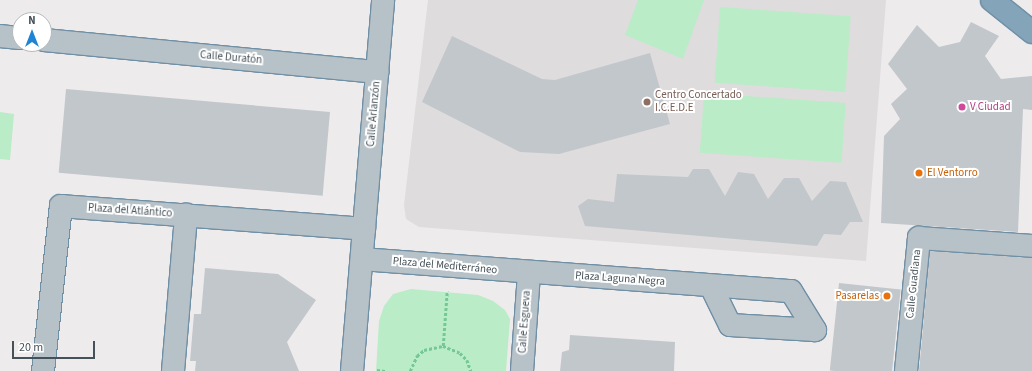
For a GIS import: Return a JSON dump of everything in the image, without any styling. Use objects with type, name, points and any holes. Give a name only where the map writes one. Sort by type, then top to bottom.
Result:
[{"type":"highway","points":[[992,0],[1032,32]]},
{"type":"street","name":"Calle Arlanzón","points":[[364,228],[383,0]]},
{"type":"street","points":[[0,36],[12,37]]},
{"type":"street","name":"Calle Duratón","points":[[52,41],[377,72]]},
{"type":"street","name":"Plaza del Atlántico","points":[[43,371],[61,206],[364,228]]},
{"type":"street","points":[[173,371],[186,215]]},
{"type":"street","points":[[352,371],[364,228]]},
{"type":"street","name":"Calle Guadiana","points":[[906,371],[919,238],[1032,246]]},
{"type":"street","name":"Plaza del Mediterráneo","points":[[362,259],[529,273]]},
{"type":"street","name":"Plaza Laguna Negra","points":[[529,273],[711,286]]},
{"type":"street","name":"Calle Esgueva","points":[[522,371],[529,273]]},
{"type":"path","points":[[443,346],[447,283]]},
{"type":"path","points":[[410,371],[417,356],[424,350],[443,346],[460,353],[471,371]]},
{"type":"shaded area","name":"Centro Concertado I.C.E.D.E","points":[[428,0],[886,0],[866,261],[419,227],[406,219],[404,205]]},
{"type":"green space","points":[[638,0],[704,0],[683,59],[625,35]]},
{"type":"green space","points":[[720,7],[851,16],[845,92],[715,83]]},
{"type":"green space","points":[[704,93],[846,103],[841,163],[700,153]]},
{"type":"green space","points":[[0,112],[14,114],[10,160],[0,159]]},
{"type":"green space","points":[[411,289],[478,295],[493,301],[505,310],[510,319],[506,371],[376,371],[379,321],[384,306],[393,294]]},
{"type":"building","name":"V Ciudad","points":[[971,22],[999,36],[985,56],[1001,79],[1032,76],[1032,110],[1023,109],[1018,232],[881,223],[884,136],[900,119],[891,104],[907,89],[888,64],[917,25],[939,47],[960,42]]},
{"type":"building","points":[[452,36],[542,79],[555,80],[650,53],[670,124],[559,154],[520,152],[422,102]]},
{"type":"building","points":[[66,89],[330,112],[323,196],[59,173]]},
{"type":"building","points":[[693,169],[709,169],[725,196],[738,172],[754,174],[768,199],[784,178],[799,178],[812,201],[830,181],[846,182],[863,222],[850,222],[841,235],[824,234],[817,246],[585,226],[578,206],[588,199],[614,202],[617,174],[688,177]]},
{"type":"building","points":[[930,251],[1032,258],[1032,371],[919,371]]},
{"type":"building","points":[[205,268],[278,274],[316,300],[287,342],[299,371],[195,371],[196,361],[190,361],[194,314],[201,314]]},
{"type":"building","points":[[839,283],[901,289],[892,371],[830,371]]},
{"type":"building","points":[[570,335],[675,342],[674,371],[560,371],[562,352],[569,350]]},
{"type":"place","name":"Centro Concertado I.C.E.D.E","points":[[647,102]]},
{"type":"place","name":"V Ciudad","points":[[962,107]]},
{"type":"place","name":"El Ventorro","points":[[919,173]]},
{"type":"place","name":"Pasarelas","points":[[887,296]]}]
